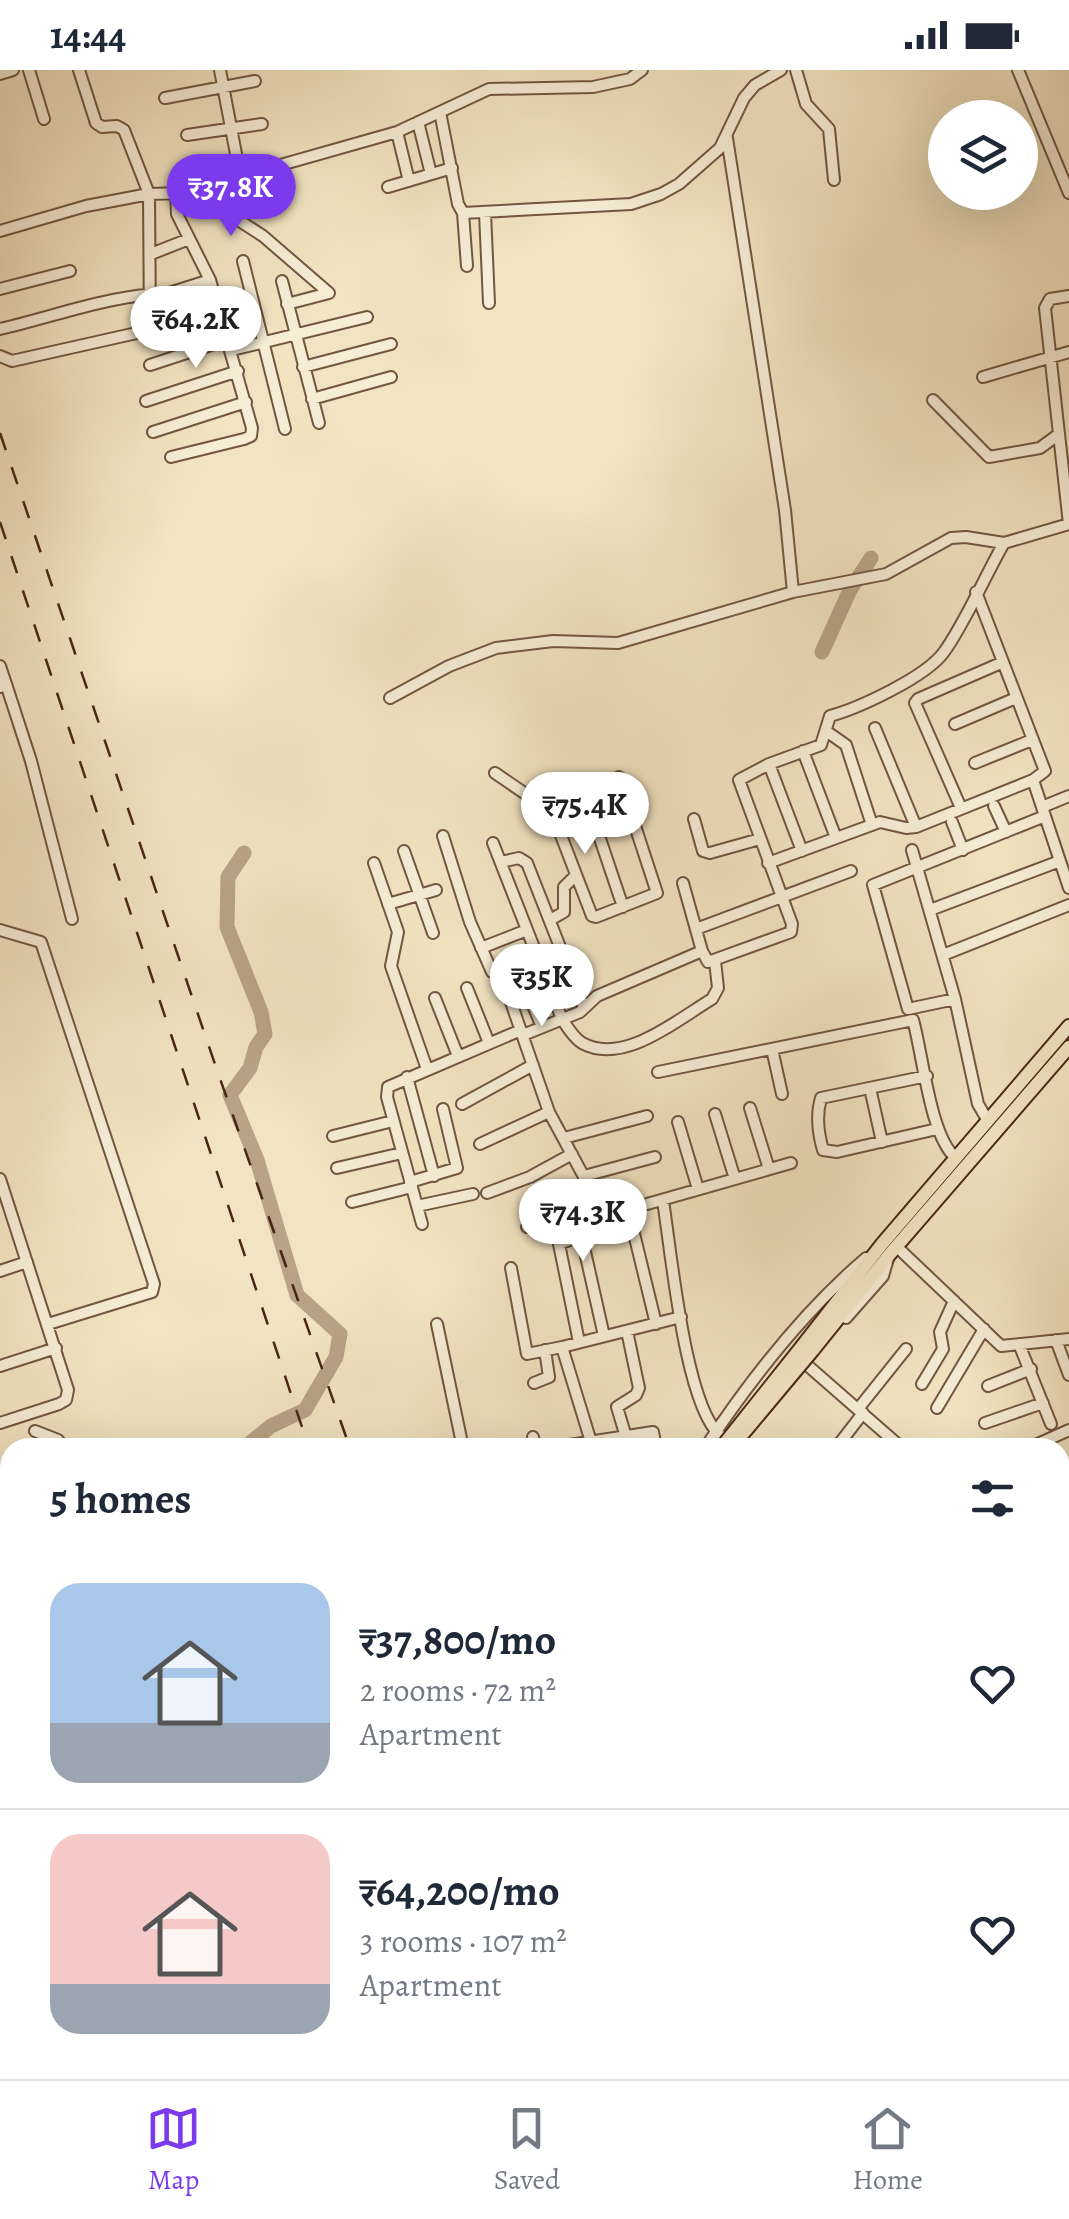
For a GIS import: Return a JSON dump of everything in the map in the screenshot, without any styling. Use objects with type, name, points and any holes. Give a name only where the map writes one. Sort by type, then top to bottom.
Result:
[{"type":"main road","points":[[729,1438],[1064,1046],[1069,1026]]},
{"type":"main road","points":[[890,1246],[956,1158],[982,1138],[988,1121],[1064,1046]]},
{"type":"main road","points":[[743,1438],[808,1347]]},
{"type":"street","points":[[0,74],[13,70]]},
{"type":"street","points":[[28,70],[44,119]]},
{"type":"street","points":[[0,356],[12,361],[150,330],[149,194],[124,130],[117,126],[102,128],[96,123],[79,70]]},
{"type":"street","points":[[220,70],[240,175]]},
{"type":"street","points":[[0,231],[54,213],[149,194],[176,194],[396,132],[489,89],[593,87],[630,79],[642,70]]},
{"type":"street","points":[[464,213],[603,207],[644,201],[679,184],[727,138],[744,98],[755,85],[780,70]]},
{"type":"street","points":[[796,70],[806,104],[829,129],[834,180]]},
{"type":"street","points":[[1018,70],[1069,193]]},
{"type":"street","points":[[165,98],[256,81]]},
{"type":"street","points":[[440,112],[458,204],[464,213],[467,266]]},
{"type":"street","points":[[418,122],[431,174]]},
{"type":"street","points":[[187,135],[262,124]]},
{"type":"street","points":[[396,132],[409,181]]},
{"type":"street","points":[[727,138],[794,592]]},
{"type":"street","points":[[388,187],[452,168]]},
{"type":"street","points":[[208,185],[212,203],[263,236],[329,293],[287,304]]},
{"type":"street","points":[[171,456],[251,436],[230,344],[210,280],[177,214],[176,194]]},
{"type":"street","points":[[485,213],[489,303]]},
{"type":"street","points":[[152,254],[189,239]]},
{"type":"street","points":[[243,261],[285,429]]},
{"type":"street","points":[[0,289],[70,271]]},
{"type":"street","points":[[166,294],[210,280]]},
{"type":"street","points":[[282,282],[318,423]]},
{"type":"street","points":[[0,329],[76,312],[108,299],[152,294]]},
{"type":"street","points":[[390,698],[449,666],[496,648],[554,641],[618,643],[794,592],[886,574],[950,538],[980,538],[1004,544],[1069,524],[1059,434],[1063,413],[1050,356],[1046,302],[1069,296]]},
{"type":"street","points":[[162,332],[219,309]]},
{"type":"street","points":[[150,364],[230,344],[295,337],[366,317]]},
{"type":"street","points":[[304,367],[391,344]]},
{"type":"street","points":[[983,378],[1069,352]]},
{"type":"street","points":[[146,401],[238,372]]},
{"type":"street","points":[[312,399],[391,377]]},
{"type":"street","points":[[932,400],[988,456],[1040,448],[1059,434]]},
{"type":"street","points":[[153,432],[246,402]]},
{"type":"street","points":[[683,882],[708,962],[791,932],[792,924],[740,780],[769,764],[820,745],[830,716],[880,697],[942,655],[1004,544]]},
{"type":"street","points":[[768,864],[872,824],[916,826],[1033,780],[1045,771],[976,592]]},
{"type":"street","points":[[961,808],[915,703],[1002,663]]},
{"type":"street","points":[[0,666],[3,686],[31,761],[72,919]]},
{"type":"street","points":[[955,724],[1016,698]]},
{"type":"street","points":[[875,728],[916,826]]},
{"type":"street","points":[[826,730],[846,745],[872,824]]},
{"type":"street","points":[[975,763],[1032,740]]},
{"type":"street","points":[[803,751],[836,838]]},
{"type":"street","points":[[769,764],[802,851]]},
{"type":"street","points":[[496,772],[552,812],[592,916],[653,896],[657,888],[619,777]]},
{"type":"street","points":[[1033,780],[1069,888]]},
{"type":"street","points":[[585,794],[623,908]]},
{"type":"street","points":[[956,1158],[946,1149],[937,1129],[912,1014],[895,971],[872,885],[1006,832],[1069,796]]},
{"type":"street","points":[[994,806],[1006,832]]},
{"type":"street","points":[[694,819],[703,852],[760,838]]},
{"type":"street","points":[[952,822],[963,850]]},
{"type":"street","points":[[443,836],[470,922],[492,972]]},
{"type":"street","points":[[493,843],[562,1019],[578,1041],[629,1046],[712,1000],[718,988],[715,961]]},
{"type":"street","points":[[404,850],[432,933]]},
{"type":"street","points":[[912,850],[955,999],[978,1104],[988,1121]]},
{"type":"street","points":[[500,862],[524,859],[584,1008]]},
{"type":"street","points":[[930,910],[1060,861]]},
{"type":"street","points":[[374,863],[398,938],[390,966],[426,1069]]},
{"type":"street","points":[[696,929],[851,871]]},
{"type":"street","points":[[482,948],[551,925],[564,912],[564,887],[576,874]]},
{"type":"street","points":[[388,904],[436,890]]},
{"type":"street","points":[[943,955],[1069,905]]},
{"type":"street","points":[[0,930],[41,942],[154,1284],[152,1292],[48,1324]]},
{"type":"street","points":[[422,1224],[386,1091],[393,1083],[489,1043],[562,1019],[597,996],[702,952]]},
{"type":"street","points":[[540,960],[504,978],[549,1112],[605,1216],[791,1164]]},
{"type":"street","points":[[518,969],[542,1027]]},
{"type":"street","points":[[467,988],[489,1043]]},
{"type":"street","points":[[435,998],[458,1056]]},
{"type":"street","points":[[658,1072],[772,1049],[912,1014],[955,999]]},
{"type":"street","points":[[772,1049],[782,1094]]},
{"type":"street","points":[[462,1104],[532,1065]]},
{"type":"street","points":[[927,1076],[821,1098],[819,1137],[823,1150],[837,1152],[937,1129]]},
{"type":"street","points":[[408,1077],[434,1176]]},
{"type":"street","points":[[870,1088],[882,1142]]},
{"type":"street","points":[[750,1108],[770,1169]]},
{"type":"street","points":[[352,1202],[457,1168],[442,1109]]},
{"type":"street","points":[[480,1144],[549,1112]]},
{"type":"street","points":[[715,1114],[736,1179]]},
{"type":"street","points":[[564,1138],[648,1116]]},
{"type":"street","points":[[333,1136],[393,1121]]},
{"type":"street","points":[[678,1122],[698,1189]]},
{"type":"street","points":[[338,1168],[402,1153]]},
{"type":"street","points":[[487,1194],[572,1154]]},
{"type":"street","points":[[584,1176],[654,1157]]},
{"type":"street","points":[[0,1179],[68,1384],[66,1400],[0,1423]]},
{"type":"street","points":[[528,1227],[592,1192]]},
{"type":"street","points":[[417,1206],[473,1194]]},
{"type":"street","points":[[663,1201],[699,1400],[705,1417],[724,1438]]},
{"type":"street","points":[[628,1209],[656,1324]]},
{"type":"street","points":[[580,1342],[559,1244],[605,1226],[609,1214]]},
{"type":"street","points":[[581,1234],[604,1336]]},
{"type":"street","points":[[890,1246],[1001,1346],[1069,1338]]},
{"type":"street","points":[[745,1438],[882,1276],[890,1246]]},
{"type":"street","points":[[712,1438],[823,1298],[890,1246]]},
{"type":"street","points":[[0,1271],[27,1262]]},
{"type":"street","points":[[511,1268],[527,1354],[682,1318]]},
{"type":"street","points":[[922,1384],[943,1349],[940,1332],[954,1301]]},
{"type":"street","points":[[436,1324],[462,1438]]},
{"type":"street","points":[[937,1408],[984,1330]]},
{"type":"street","points":[[621,1438],[617,1407],[636,1395],[638,1388],[627,1331]]},
{"type":"street","points":[[1056,1340],[1069,1374]]},
{"type":"street","points":[[1019,1344],[1051,1424]]},
{"type":"street","points":[[562,1346],[590,1438]]},
{"type":"street","points":[[0,1366],[56,1348]]},
{"type":"street","points":[[842,1438],[906,1349]]},
{"type":"street","points":[[534,1383],[549,1376],[544,1350]]},
{"type":"street","points":[[807,1365],[891,1438]]},
{"type":"street","points":[[988,1386],[1031,1370]]},
{"type":"street","points":[[986,1423],[1043,1402]]},
{"type":"street","points":[[35,1431],[53,1438]]},
{"type":"street","points":[[632,1438],[653,1432],[654,1438]]},
{"type":"waterway","points":[[822,652],[850,590],[871,558]]},
{"type":"waterway","points":[[244,853],[228,877],[227,927],[261,1012],[265,1034],[250,1068],[230,1095],[257,1160],[297,1295],[340,1334],[336,1357],[305,1410],[271,1426],[256,1438]]},
{"type":"railway","points":[[0,433],[346,1438]]},
{"type":"railway","points":[[0,522],[306,1438]]}]
